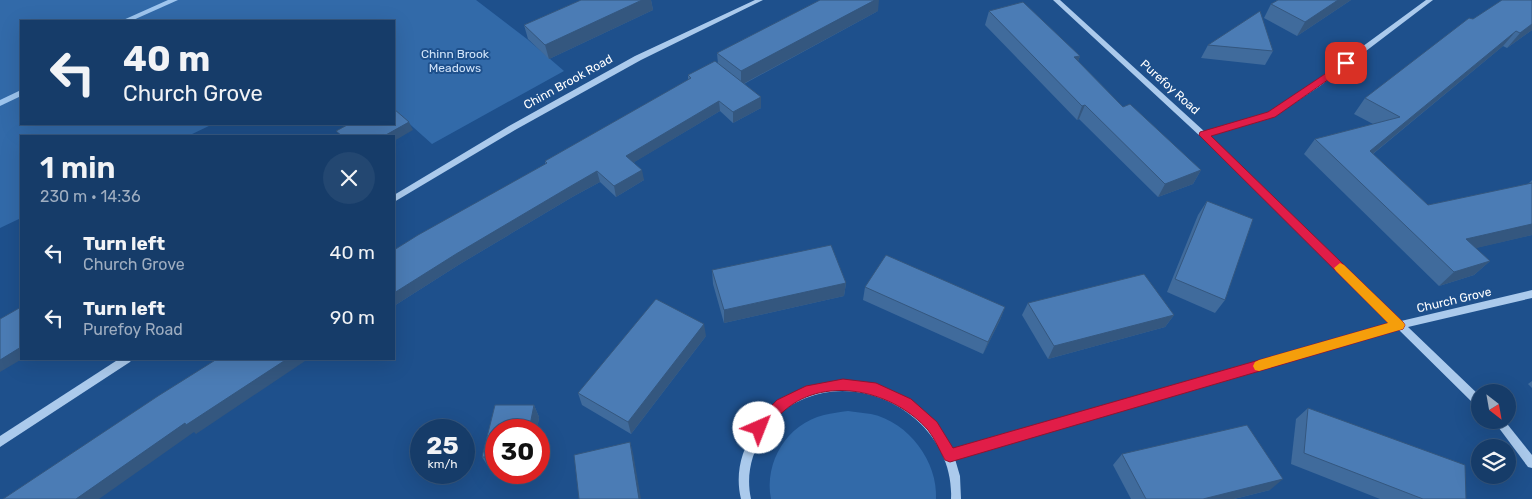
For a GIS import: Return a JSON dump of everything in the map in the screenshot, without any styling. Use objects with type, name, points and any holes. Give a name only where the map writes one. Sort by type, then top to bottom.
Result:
[{"type":"street","name":"Chinn Brook Road","points":[[395,198],[512,128],[638,58],[760,0]]},
{"type":"street","name":"Purefoy Road","points":[[1056,0],[1204,135],[1471,394]]},
{"type":"street","points":[[1204,135],[1272,114],[1317,84],[1430,0]]},
{"type":"street","name":"Church Grove","points":[[950,456],[1399,325],[1532,294]]},
{"type":"street","points":[[0,442],[125,360]]},
{"type":"street","points":[[746,499],[744,492],[746,458],[759,428],[781,405],[810,390],[843,385],[876,389],[907,404],[933,426],[950,456],[957,488],[956,499]]},
{"type":"street","points":[[1505,429],[1532,463]]},
{"type":"green space","name":"Chinn Brook Meadows","points":[[0,0],[476,0],[527,39],[564,71],[432,144],[395,111],[395,20],[20,20],[20,125],[211,125],[190,135],[20,135],[20,218],[0,228]]},
{"type":"green space","points":[[848,411],[885,418],[909,435],[919,446],[932,471],[936,499],[771,499],[771,472],[781,447],[789,436],[811,420],[827,414]]},
{"type":"building","points":[[581,0],[642,0],[545,45],[524,25]]},
{"type":"building","points":[[820,0],[875,0],[741,71],[717,53]]},
{"type":"building","points":[[1278,0],[1338,0],[1305,22],[1271,4]]},
{"type":"building","points":[[1502,0],[1532,0],[1532,24],[1520,33],[1516,31],[1370,151],[1428,205],[1532,183],[1532,224],[1466,239],[1490,261],[1454,272],[1315,139],[1400,117],[1365,98],[1469,18],[1473,19]]},
{"type":"building","points":[[1023,2],[1080,56],[1074,57],[1123,107],[1130,104],[1201,170],[1165,184],[1085,105],[1082,106],[989,11]]},
{"type":"building","points":[[1260,11],[1273,51],[1208,45]]},
{"type":"building","points":[[715,61],[761,97],[733,112],[719,101],[626,156],[642,170],[614,186],[597,171],[395,292],[395,249],[691,78],[688,75]]},
{"type":"building","points":[[395,110],[409,122],[386,135],[341,135],[336,131],[347,125],[395,125]]},
{"type":"building","points":[[1207,201],[1253,219],[1225,300],[1175,279]]},
{"type":"building","points":[[831,245],[846,283],[724,310],[712,270]]},
{"type":"building","points":[[886,255],[1005,307],[988,342],[865,287]]},
{"type":"building","points":[[1144,274],[1174,315],[1054,346],[1028,303]]},
{"type":"building","points":[[656,299],[704,324],[628,422],[578,393]]},
{"type":"building","points":[[20,308],[20,348],[0,360],[0,319]]},
{"type":"building","points":[[215,360],[285,360],[186,425],[185,423],[76,499],[3,499]]},
{"type":"building","points":[[495,405],[534,405],[531,419],[492,419]]},
{"type":"building","points":[[1308,408],[1465,465],[1466,499],[1423,499],[1304,453]]},
{"type":"building","points":[[1247,425],[1283,479],[1203,499],[1146,499],[1122,454]]},
{"type":"building","points":[[630,442],[639,499],[579,499],[574,455]]},
{"type":"building","points":[[485,445],[485,457],[482,457]]},
{"type":"waterway","points":[[127,20],[174,0]]},
{"type":"waterway","points":[[0,103],[20,93]]},
{"type":"slow traffic","points":[[1259,366],[1399,325],[1340,268]]},
{"type":"route","points":[[759,428],[781,405],[810,390],[843,385],[876,389],[907,404],[933,426],[950,456],[1399,325],[1204,135],[1272,114],[1346,63]]}]
